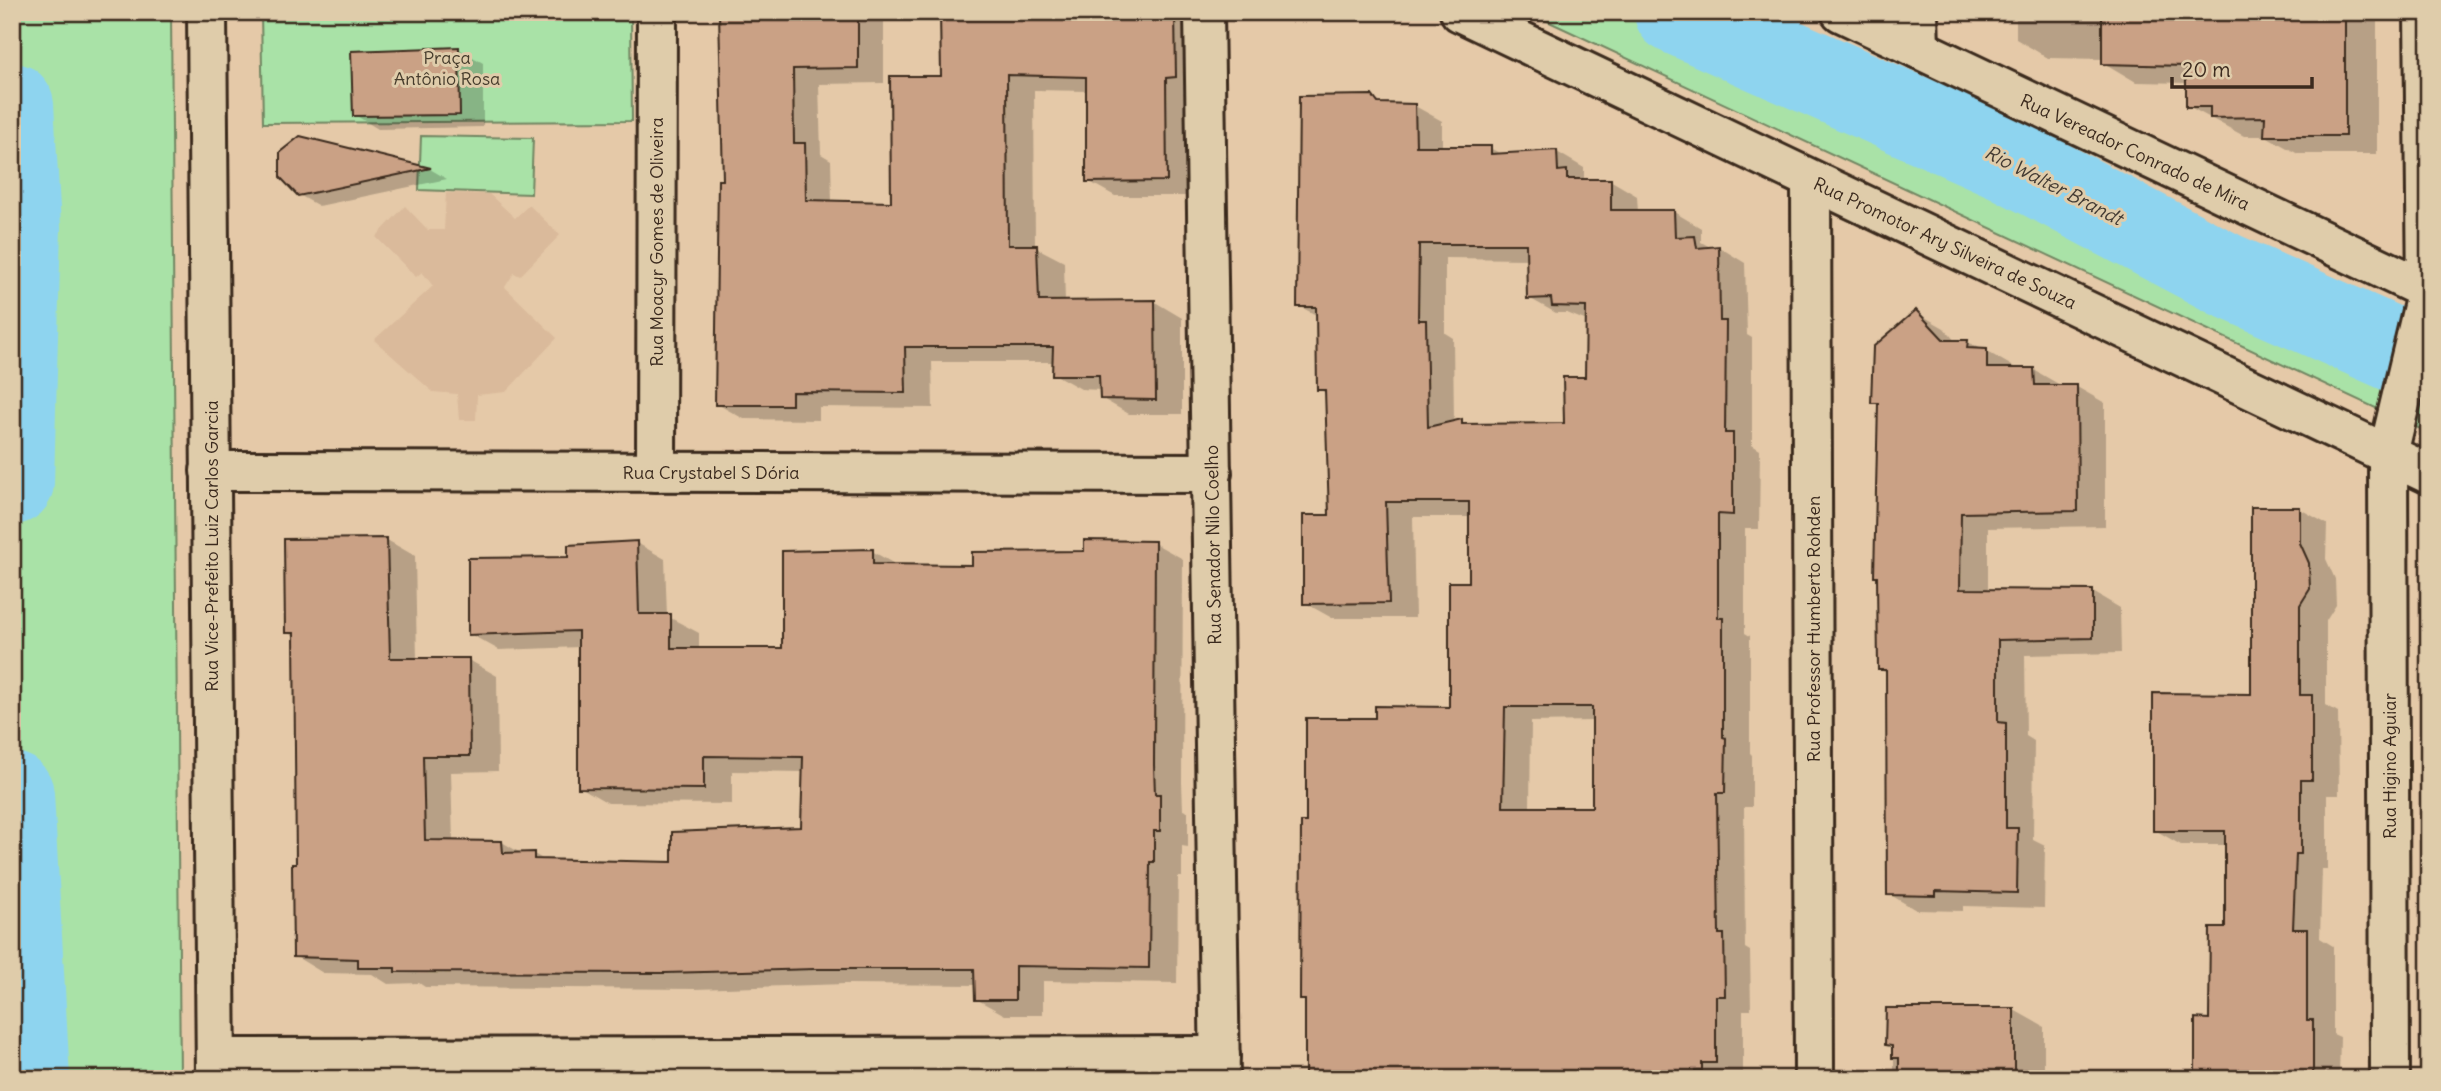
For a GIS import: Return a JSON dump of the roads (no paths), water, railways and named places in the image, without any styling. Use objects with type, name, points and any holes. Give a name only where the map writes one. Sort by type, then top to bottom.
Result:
[{"type":"street","name":"Rua Vice-Prefeito Luiz Carlos Garcia","points":[[207,12],[216,1068]]},
{"type":"street","name":"Rua Moacyr Gomes de Oliveira","points":[[656,472],[657,12]]},
{"type":"street","name":"Rua Senador Nilo Coelho","points":[[1204,12],[1220,1067]]},
{"type":"street","name":"Rua Promotor Ary Silveira de Souza","points":[[1460,12],[2429,474]]},
{"type":"street","name":"Rua Vereador Conrado de Mira","points":[[1841,12],[1919,31],[2428,290]]},
{"type":"street","name":"Rua Higino Aguiar","points":[[2390,1079],[2388,454],[2428,290],[2424,12]]},
{"type":"street","name":"Rua Professor Humberto Rohden","points":[[1811,180],[1814,1079]]},
{"type":"street","name":"Rua Crystabel S Dória","points":[[210,471],[1212,473]]},
{"type":"street","points":[[216,1068],[1220,1067]]},
{"type":"waterway","name":"Rio Walter Brandt","points":[[1676,12],[2005,158],[2226,275],[2429,365]]},
{"type":"waterway","points":[[12,105],[19,227],[12,483]]},
{"type":"waterway","points":[[12,794],[28,1079]]},
{"type":"park label","name":"Praça Antônio Rosa","points":[[447,67]]}]
